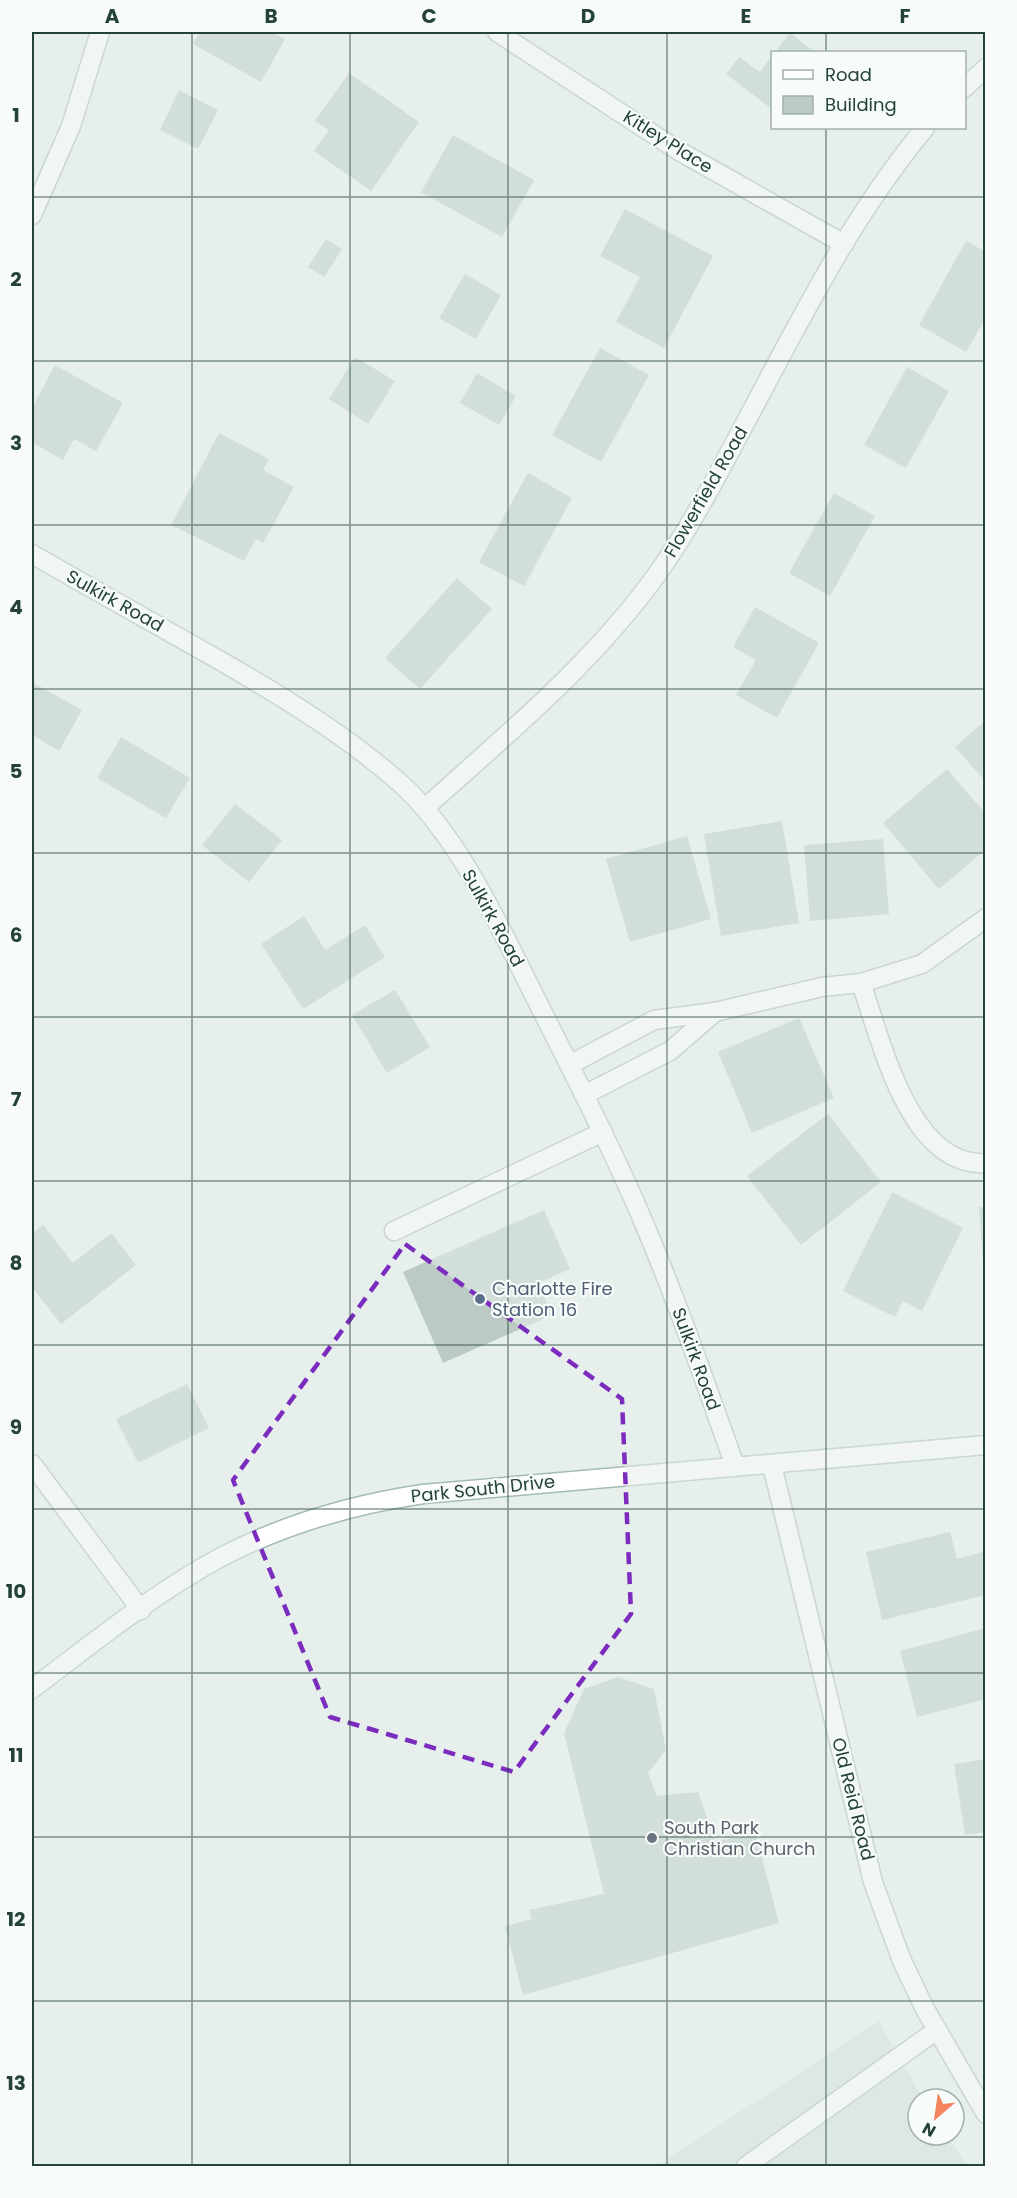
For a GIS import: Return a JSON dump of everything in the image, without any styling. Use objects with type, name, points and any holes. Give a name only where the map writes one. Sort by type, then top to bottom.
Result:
[{"type":"street","points":[[32,214],[70,126],[100,32]]},
{"type":"street","name":"Kitley Place","points":[[497,32],[680,151],[844,244]]},
{"type":"street","points":[[966,86],[986,68]]},
{"type":"street","name":"Flowerfield Road","points":[[425,808],[582,665],[610,635],[661,569],[717,477],[808,304],[896,162],[924,129]]},
{"type":"street","name":"Sulkirk Road","points":[[32,554],[277,694],[343,737],[399,783],[425,808],[458,853],[518,962],[603,1132],[638,1208],[694,1349],[735,1466]]},
{"type":"street","points":[[569,1065],[654,1020],[715,1012],[822,987],[861,983],[922,964],[986,918]]},
{"type":"street","points":[[861,983],[905,1104],[926,1136],[953,1158],[986,1163]]},
{"type":"street","points":[[584,1095],[670,1051],[715,1012]]},
{"type":"street","points":[[394,1231],[603,1132]]},
{"type":"street","name":"Park South Drive","points":[[32,1689],[196,1572],[279,1531],[314,1518],[386,1500],[435,1493],[986,1445]]},
{"type":"street","points":[[32,1464],[141,1610]]},
{"type":"street","name":"Old Reid Road","points":[[772,1465],[873,1882],[902,1961],[937,2030],[986,2114]]},
{"type":"street","points":[[746,2166],[937,2030]]},
{"type":"highlighted area","points":[[405,1244],[622,1399],[631,1614],[514,1772],[330,1717],[233,1480]]},
{"type":"shaded area","points":[[879,2021],[916,2087],[906,2087],[906,2147],[955,2147],[968,2166],[657,2166]]},
{"type":"building","points":[[200,32],[271,32],[285,39],[261,82],[193,44]]},
{"type":"building","points":[[790,33],[814,51],[776,51]]},
{"type":"building","points":[[739,57],[760,72],[771,57],[771,108],[726,74]]},
{"type":"building","points":[[349,73],[419,122],[371,191],[314,151],[329,130],[315,121]]},
{"type":"building","points":[[179,90],[218,110],[198,149],[160,130]]},
{"type":"building","points":[[453,135],[534,180],[502,237],[421,192]]},
{"type":"building","points":[[625,209],[713,256],[664,348],[616,322],[640,277],[600,256]]},
{"type":"building","points":[[326,239],[342,249],[324,277],[308,267]]},
{"type":"building","points":[[966,241],[986,252],[986,317],[966,352],[919,325]]},
{"type":"building","points":[[465,274],[501,295],[476,339],[439,318]]},
{"type":"building","points":[[600,348],[649,375],[601,462],[552,435]]},
{"type":"building","points":[[355,357],[395,381],[368,424],[329,399]]},
{"type":"building","points":[[55,365],[123,403],[96,451],[74,439],[63,460],[32,442],[32,408]]},
{"type":"building","points":[[907,367],[949,391],[906,468],[864,445]]},
{"type":"building","points":[[477,373],[516,396],[499,425],[460,403]]},
{"type":"building","points":[[219,433],[269,459],[263,470],[294,487],[263,543],[256,539],[244,561],[171,525]]},
{"type":"building","points":[[528,473],[572,498],[524,586],[479,562]]},
{"type":"building","points":[[834,493],[875,516],[830,596],[789,573]]},
{"type":"building","points":[[457,578],[492,609],[420,689],[385,658]]},
{"type":"building","points":[[755,607],[819,643],[777,718],[736,695],[756,660],[733,647]]},
{"type":"building","points":[[32,682],[82,710],[59,751],[32,735]]},
{"type":"building","points":[[986,720],[986,782],[955,747]]},
{"type":"building","points":[[121,737],[190,778],[166,818],[97,778]]},
{"type":"building","points":[[947,769],[986,814],[986,849],[939,889],[883,823]]},
{"type":"building","points":[[235,804],[282,840],[249,882],[202,845]]},
{"type":"building","points":[[782,821],[799,923],[721,936],[704,834]]},
{"type":"building","points":[[687,836],[711,919],[630,942],[606,859]]},
{"type":"building","points":[[883,839],[889,914],[810,921],[804,845]]},
{"type":"building","points":[[304,916],[325,950],[365,925],[385,957],[303,1009],[261,944]]},
{"type":"building","points":[[395,990],[430,1047],[387,1073],[352,1015]]},
{"type":"building","points":[[799,1018],[834,1098],[752,1133],[718,1052]]},
{"type":"building","points":[[828,1114],[881,1182],[801,1245],[747,1176]]},
{"type":"building","points":[[892,1192],[963,1228],[922,1311],[903,1301],[895,1317],[843,1291]]},
{"type":"building","points":[[979,1207],[986,1207],[986,1275],[984,1275]]},
{"type":"building","name":"Charlotte Fire Station 16","points":[[544,1210],[570,1269],[538,1283],[552,1315],[443,1363],[403,1272]]},
{"type":"building","points":[[43,1225],[73,1263],[111,1233],[136,1265],[61,1324],[32,1287],[32,1234]]},
{"type":"building","points":[[187,1384],[209,1428],[138,1463],[116,1419]]},
{"type":"building","points":[[950,1532],[957,1559],[983,1552],[986,1595],[882,1620],[866,1552]]},
{"type":"building","points":[[986,1628],[986,1699],[917,1717],[900,1651]]},
{"type":"building","name":"South Park Christian Church","points":[[618,1677],[654,1689],[666,1750],[648,1773],[657,1796],[698,1792],[715,1841],[756,1835],[779,1923],[523,1995],[505,1926],[532,1919],[529,1910],[604,1894],[564,1733],[584,1689]]},
{"type":"building","points":[[986,1759],[986,1832],[965,1835],[954,1764]]},
{"type":"place","name":"Charlotte Fire Station 16","points":[[480,1299]]},
{"type":"place","name":"South Park Christian Church","points":[[652,1838]]}]
